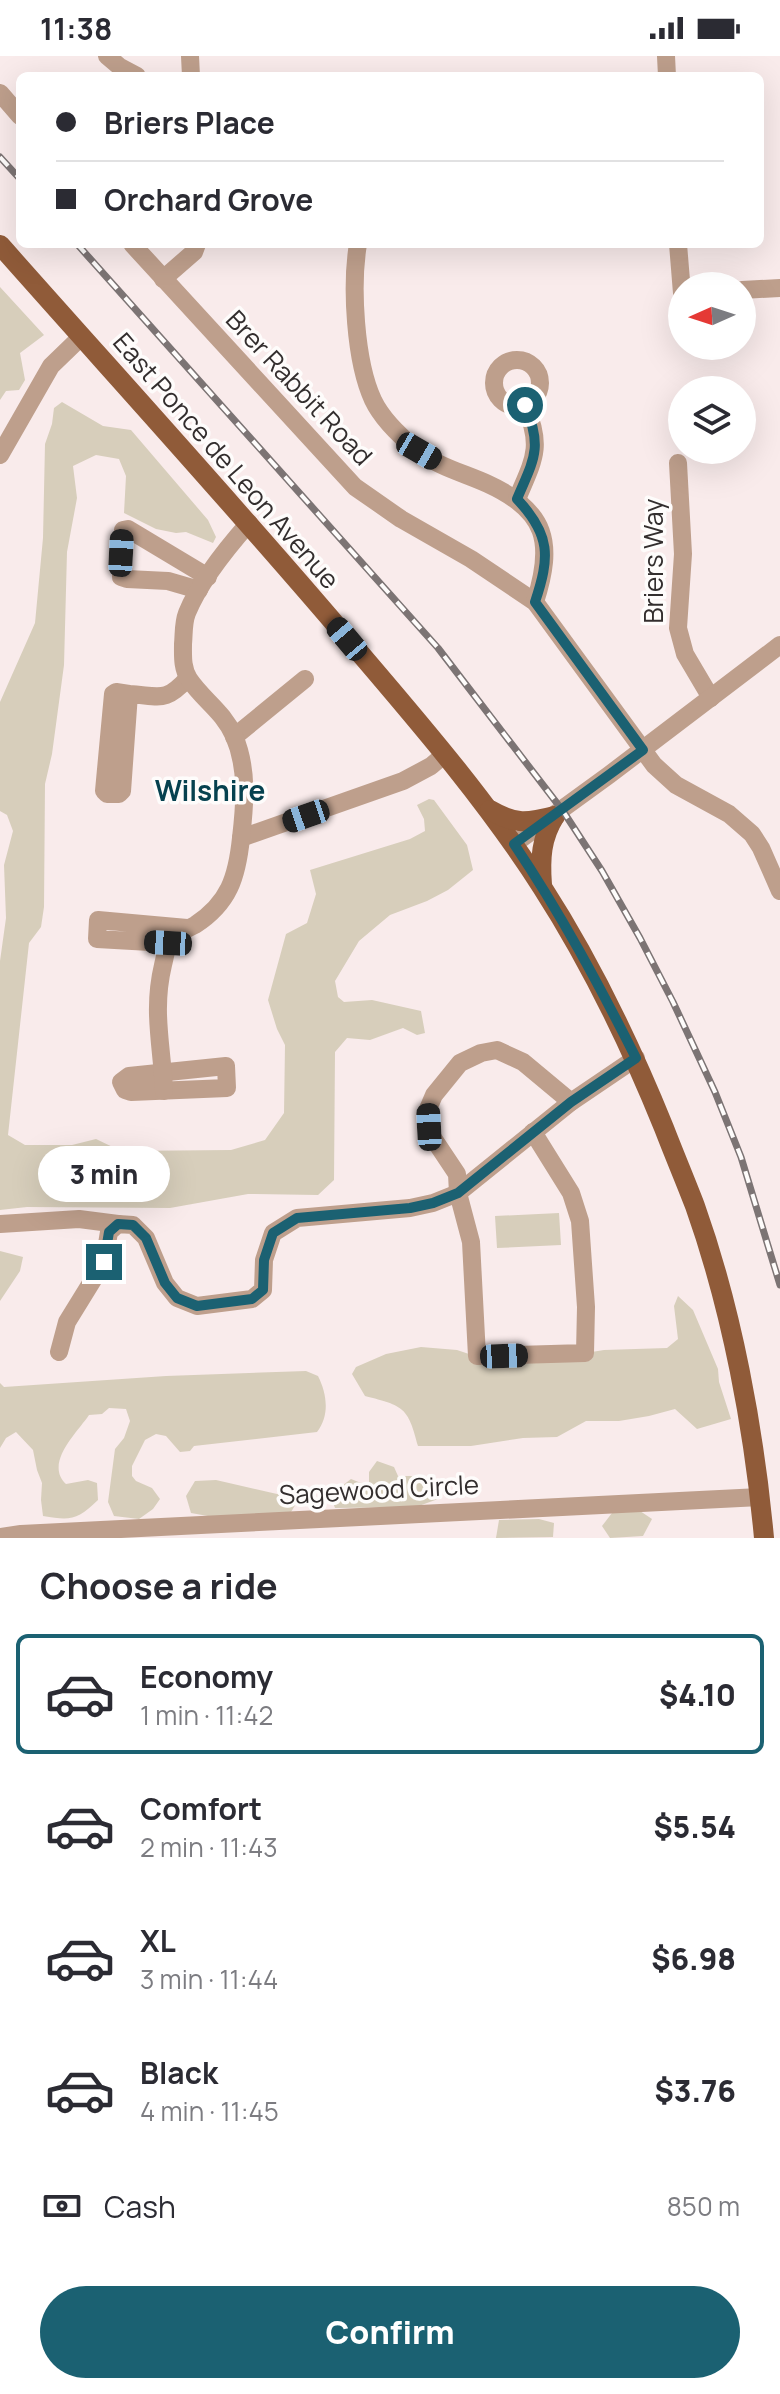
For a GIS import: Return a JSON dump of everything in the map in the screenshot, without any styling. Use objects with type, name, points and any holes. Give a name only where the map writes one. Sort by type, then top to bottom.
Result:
[{"type":"main road","name":"East Ponce de Leon Avenue","points":[[0,245],[249,523],[445,754],[543,887],[592,971],[636,1058],[695,1207],[716,1275],[743,1389],[764,1538]]},
{"type":"main road","points":[[489,810],[521,823],[555,816]]},
{"type":"main road","points":[[543,887],[540,866],[542,844],[555,816]]},
{"type":"street","points":[[107,56],[129,72]]},
{"type":"street","points":[[0,93],[16,111]]},
{"type":"street","name":"Brer Rabbit Road","points":[[136,248],[355,487],[535,602],[654,765],[676,785],[729,814],[752,834],[780,891]]},
{"type":"street","points":[[163,279],[196,248]]},
{"type":"street","points":[[357,248],[355,298],[362,362],[373,401],[395,430],[419,451],[451,470],[517,499],[534,517],[545,541],[543,575],[535,602]]},
{"type":"street","points":[[678,248],[680,272]]},
{"type":"street","points":[[756,289],[780,288]]},
{"type":"street","points":[[0,455],[51,366],[81,337]]},
{"type":"street","points":[[517,499],[536,453],[534,426],[525,405]]},
{"type":"street","name":"Briers Way","points":[[678,464],[683,554],[678,628],[685,654],[711,698]]},
{"type":"street","points":[[164,1091],[157,1026],[157,990],[168,943],[177,933],[218,907],[231,888],[241,838],[245,781],[234,737],[220,712],[188,678],[182,662],[186,615],[203,583],[249,523]]},
{"type":"street","points":[[128,529],[203,583],[121,577],[123,530],[128,529]]},
{"type":"street","points":[[514,844],[780,645]]},
{"type":"street","points":[[129,694],[122,791],[107,794],[104,791],[113,694],[116,692],[166,697],[174,694],[188,678]]},
{"type":"street","points":[[234,737],[305,679]]},
{"type":"street","points":[[241,838],[403,781],[431,766],[445,754]]},
{"type":"street","points":[[168,943],[97,939],[98,920],[187,928]]},
{"type":"street","points":[[533,1132],[571,1193],[580,1221],[586,1307],[585,1353],[477,1356],[471,1242],[458,1193],[457,1174],[433,1138],[428,1109],[434,1095],[460,1063],[481,1053],[497,1050],[523,1062],[571,1102]]},
{"type":"street","points":[[0,1224],[79,1219],[133,1225],[146,1238],[165,1283],[177,1298],[197,1306],[252,1299],[263,1290],[264,1260],[273,1233],[297,1218],[410,1208],[458,1193],[571,1102],[636,1058]]},
{"type":"street","points":[[226,1066],[227,1088],[125,1090],[121,1082],[129,1076],[163,1072],[226,1066]]},
{"type":"street","points":[[59,1352],[67,1322],[104,1262],[109,1232],[118,1224]]},
{"type":"street","name":"Sagewood Circle","points":[[0,1537],[760,1497]]},
{"type":"shaded area","points":[[0,287],[44,335],[20,353],[25,380],[19,390],[6,391],[0,400]]},
{"type":"shaded area","points":[[62,402],[103,426],[131,430],[208,520],[216,537],[213,543],[186,532],[156,529],[124,513],[126,476],[119,459],[96,455],[73,466],[77,498],[67,552],[64,665],[45,784],[44,907],[41,927],[29,943],[8,1135],[25,1145],[72,1145],[96,1139],[121,1151],[231,1150],[265,1140],[284,1113],[285,1045],[268,1000],[286,934],[307,923],[316,894],[310,870],[410,839],[425,831],[424,819],[417,805],[434,800],[467,845],[473,870],[448,890],[390,915],[359,941],[335,981],[338,997],[344,1002],[372,1000],[421,1011],[425,1033],[417,1035],[403,1028],[370,1040],[347,1038],[335,1052],[334,1180],[318,1195],[248,1194],[170,1208],[27,1207],[0,1210],[0,961],[6,918],[4,865],[13,831],[7,815],[0,811],[0,702],[35,623],[43,538],[45,444],[54,408]]},
{"type":"shaded area","points":[[559,1213],[561,1245],[497,1248],[495,1216]]},
{"type":"shaded area","points":[[0,1251],[23,1257],[20,1271],[0,1301]]},
{"type":"shaded area","points":[[678,1296],[693,1310],[718,1369],[731,1419],[697,1429],[675,1409],[619,1421],[586,1421],[557,1437],[523,1438],[471,1446],[418,1446],[411,1423],[402,1410],[365,1396],[352,1374],[356,1367],[386,1354],[421,1347],[457,1350],[505,1366],[604,1350],[667,1348],[678,1339],[674,1306]]},
{"type":"shaded area","points":[[306,1371],[318,1376],[325,1397],[324,1419],[317,1432],[194,1446],[190,1451],[180,1452],[166,1436],[156,1434],[145,1440],[132,1466],[132,1476],[152,1488],[160,1499],[153,1509],[139,1519],[114,1516],[108,1502],[115,1449],[124,1438],[130,1421],[126,1409],[109,1408],[102,1414],[89,1415],[60,1458],[60,1476],[66,1484],[88,1480],[97,1483],[98,1500],[73,1517],[43,1516],[42,1483],[33,1450],[16,1432],[6,1438],[0,1448],[0,1383],[4,1387],[166,1376]]},
{"type":"shaded area","points":[[377,1461],[394,1467],[398,1476],[418,1476],[437,1484],[438,1499],[416,1507],[335,1508],[330,1495],[351,1479],[369,1482],[369,1472]]},
{"type":"shaded area","points":[[216,1480],[299,1499],[291,1512],[219,1518],[191,1513],[186,1496],[195,1481]]},
{"type":"shaded area","points":[[637,1509],[652,1519],[643,1536],[610,1538],[602,1526],[612,1513]]},
{"type":"shaded area","points":[[539,1519],[554,1523],[553,1537],[496,1538],[499,1520]]},
{"type":"railway","points":[[0,157],[16,175]]},
{"type":"railway","points":[[81,248],[438,648],[563,811],[640,938],[715,1092],[741,1157],[780,1285]]},
{"type":"district","name":"Wilshire","points":[[210,791]]},
{"type":"route","points":[[104,1262],[109,1232],[118,1224],[133,1225],[146,1238],[165,1283],[177,1298],[197,1306],[252,1299],[263,1290],[264,1260],[273,1233],[297,1218],[410,1208],[458,1193],[571,1102],[636,1058],[592,971],[514,844],[643,750],[535,602],[543,575],[545,541],[534,517],[517,499],[536,453],[534,426],[525,405]]}]
